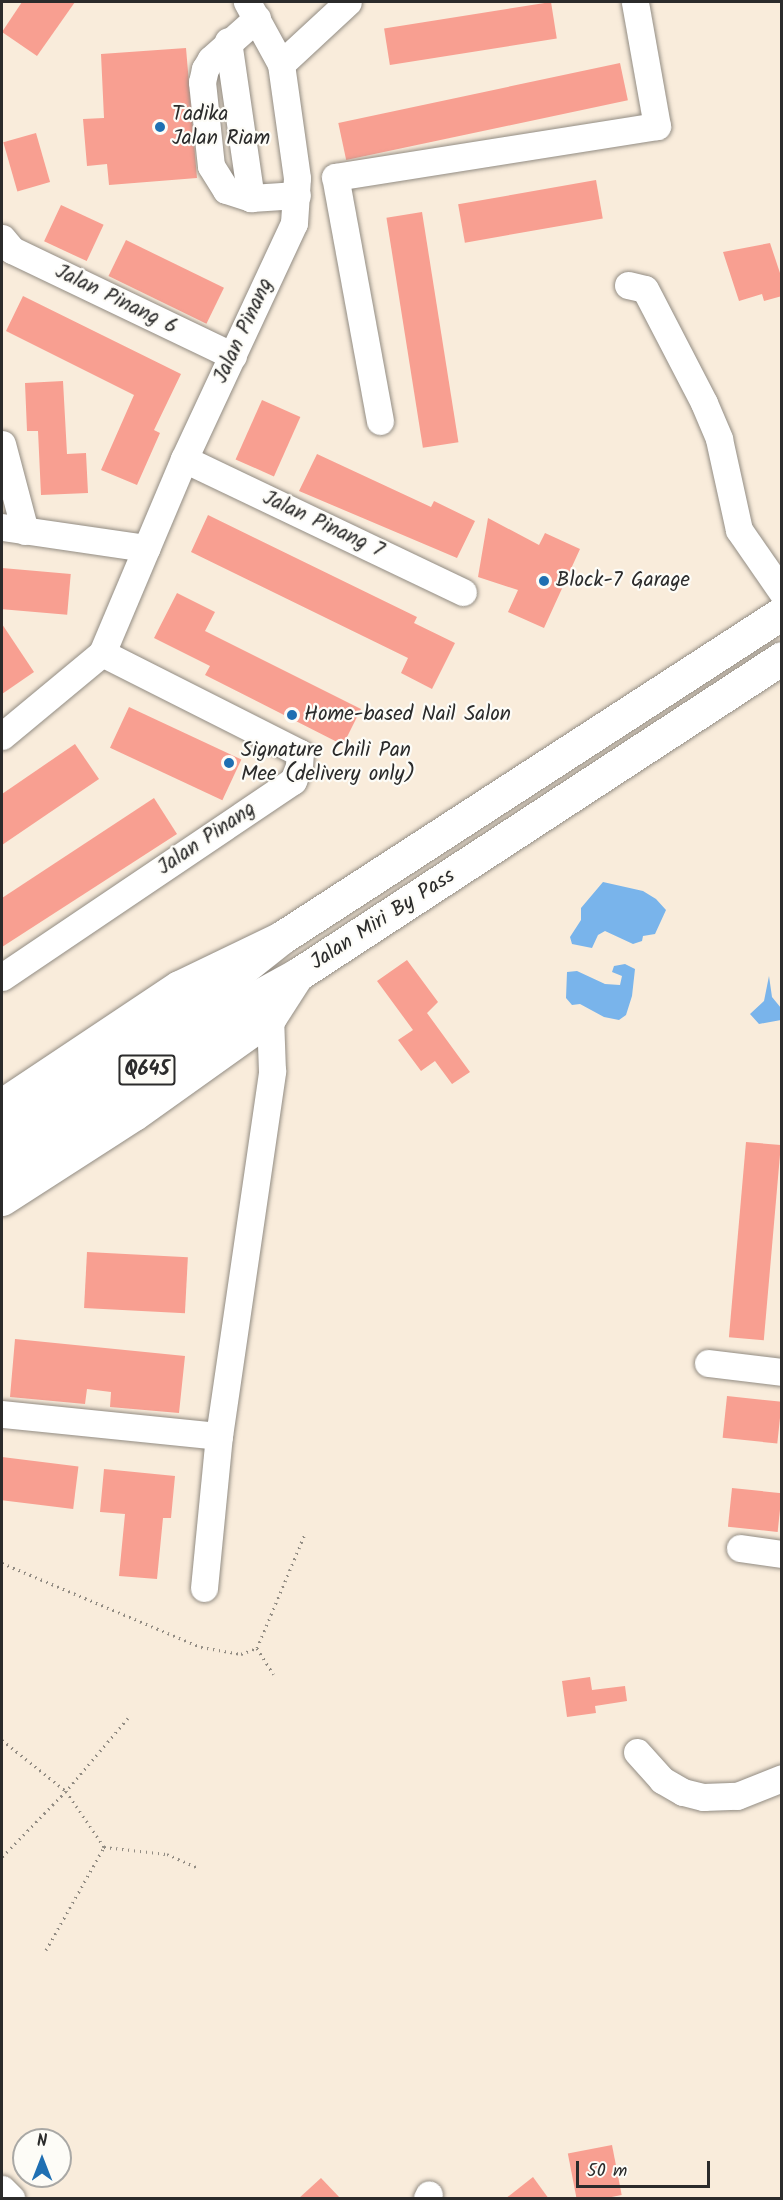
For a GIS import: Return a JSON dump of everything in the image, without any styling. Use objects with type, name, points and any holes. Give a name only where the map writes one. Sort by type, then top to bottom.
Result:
[{"type":"main road","name":"Jalan Miri By Pass","points":[[2,1105],[179,987],[281,938],[782,613]]},
{"type":"main road","name":"Jalan Miri By Pass","points":[[2,1199],[134,1114],[270,1017],[297,975],[782,658]]},
{"type":"main road","name":"Q645","points":[[2,1141],[194,1008],[281,938]]},
{"type":"main road","name":"Q645","points":[[2,1172],[222,1016],[297,975]]},
{"type":"street","points":[[281,64],[348,2]]},
{"type":"street","points":[[252,10],[228,42],[211,58],[202,82],[211,166],[226,190],[251,198],[335,177],[657,126],[635,2]]},
{"type":"street","name":"Jalan Pinang","points":[[2,736],[102,652],[184,459],[294,223],[297,187],[281,64],[252,10]]},
{"type":"street","points":[[335,177],[380,421]]},
{"type":"street","name":"Jalan Pinang 6","points":[[2,238],[12,250],[233,356]]},
{"type":"street","points":[[628,285],[645,289],[704,403],[719,439],[739,530],[782,592]]},
{"type":"street","points":[[2,444],[13,529],[146,548]]},
{"type":"street","name":"Jalan Pinang 7","points":[[184,459],[463,592]]},
{"type":"street","name":"Jalan Pinang","points":[[2,977],[293,781],[299,766],[300,753],[102,652]]},
{"type":"street","points":[[204,1588],[219,1436],[272,1071],[270,1017]]},
{"type":"street","points":[[708,1363],[782,1372]]},
{"type":"street","points":[[2,1414],[219,1436]]},
{"type":"street","points":[[740,1548],[782,1554]]},
{"type":"street","points":[[637,1752],[662,1780],[683,1792],[703,1797],[737,1796],[782,1778]]},
{"type":"street","points":[[2,2189],[11,2199]]},
{"type":"path","points":[[2,1563],[201,1647],[240,1654],[257,1648],[305,1534]]},
{"type":"path","points":[[257,1648],[273,1674]]},
{"type":"path","points":[[2,1857],[66,1791],[128,1718]]},
{"type":"path","points":[[2,1740],[66,1791],[104,1847],[167,1854],[198,1868]]},
{"type":"path","points":[[46,1950],[104,1847]]},
{"type":"water","points":[[603,882],[643,891],[656,899],[666,910],[655,934],[643,936],[642,941],[633,944],[605,931],[598,935],[592,948],[572,944],[570,937],[581,920],[581,908]]},
{"type":"water","points":[[625,964],[635,969],[632,996],[626,1015],[619,1020],[604,1017],[580,1004],[572,1005],[566,998],[567,972],[577,971],[605,984],[620,985],[622,976],[612,972],[614,966]]},
{"type":"water","points":[[769,976],[772,997],[781,1008],[781,1020],[759,1024],[750,1014],[764,1001]]},
{"type":"building","points":[[22,2],[75,2],[37,56],[2,32]]},
{"type":"building","points":[[551,2],[557,39],[390,65],[384,28]]},
{"type":"building","points":[[186,48],[197,178],[109,185],[107,164],[87,166],[83,119],[104,118],[101,54]]},
{"type":"building","points":[[620,63],[628,100],[346,160],[338,123]]},
{"type":"building","points":[[36,133],[50,182],[17,191],[3,142]]},
{"type":"building","points":[[596,180],[603,218],[465,243],[458,204]]},
{"type":"building","points":[[61,205],[104,225],[87,261],[44,241]]},
{"type":"building","points":[[422,212],[458,442],[423,448],[386,218]]},
{"type":"building","points":[[126,240],[224,288],[206,324],[108,276]]},
{"type":"building","points":[[770,243],[782,279],[782,296],[764,301],[762,294],[739,301],[723,252]]},
{"type":"building","points":[[23,296],[181,374],[154,430],[160,433],[137,485],[101,470],[134,395],[6,331]]},
{"type":"building","points":[[63,381],[67,454],[86,453],[88,493],[41,495],[38,431],[27,431],[25,383]]},
{"type":"building","points":[[262,400],[300,417],[274,476],[236,459]]},
{"type":"building","points":[[317,454],[431,507],[434,501],[475,521],[457,558],[299,491]]},
{"type":"building","points":[[208,515],[417,617],[414,623],[455,643],[432,689],[401,673],[408,658],[191,552]]},
{"type":"building","points":[[488,518],[539,545],[545,533],[580,549],[544,628],[508,612],[518,590],[478,577]]},
{"type":"building","points":[[2,568],[71,574],[67,615],[2,609]]},
{"type":"building","points":[[177,593],[215,612],[205,631],[361,709],[343,745],[205,675],[210,666],[154,638]]},
{"type":"building","points":[[2,624],[34,672],[2,694]]},
{"type":"building","points":[[129,707],[241,759],[222,800],[110,748]]},
{"type":"building","points":[[75,744],[99,779],[2,845],[2,794]]},
{"type":"building","points":[[154,798],[177,834],[2,947],[2,898]]},
{"type":"building","points":[[407,960],[438,1002],[427,1013],[470,1072],[452,1084],[435,1061],[421,1071],[398,1040],[413,1030],[377,981]]},
{"type":"building","points":[[746,1142],[781,1145],[764,1340],[729,1337]]},
{"type":"building","points":[[87,1252],[188,1257],[185,1313],[84,1308]]},
{"type":"building","points":[[15,1339],[185,1356],[179,1413],[110,1407],[111,1392],[87,1389],[85,1404],[10,1397]]},
{"type":"building","points":[[727,1396],[782,1402],[777,1444],[723,1438]]},
{"type":"building","points":[[2,1457],[78,1466],[73,1509],[2,1500]]},
{"type":"building","points":[[104,1469],[175,1476],[171,1518],[163,1518],[157,1579],[119,1576],[125,1514],[100,1512]]},
{"type":"building","points":[[732,1488],[782,1493],[778,1532],[728,1527]]},
{"type":"building","points":[[590,1677],[592,1690],[625,1686],[627,1701],[595,1706],[596,1713],[567,1717],[562,1681]]},
{"type":"building","points":[[612,2145],[622,2195],[607,2198],[576,2198],[568,2154]]},
{"type":"building","points":[[533,2177],[549,2199],[505,2199]]},
{"type":"building","points":[[321,2178],[341,2199],[298,2199]]},
{"type":"place","name":"Tadika Jalan Riam","points":[[160,127]]},
{"type":"place","name":"Block-7 Garage","points":[[544,581]]},
{"type":"place","name":"Home-based Nail Salon","points":[[292,715]]},
{"type":"place","name":"Signature Chili Pan Mee (delivery only)","points":[[229,763]]}]
